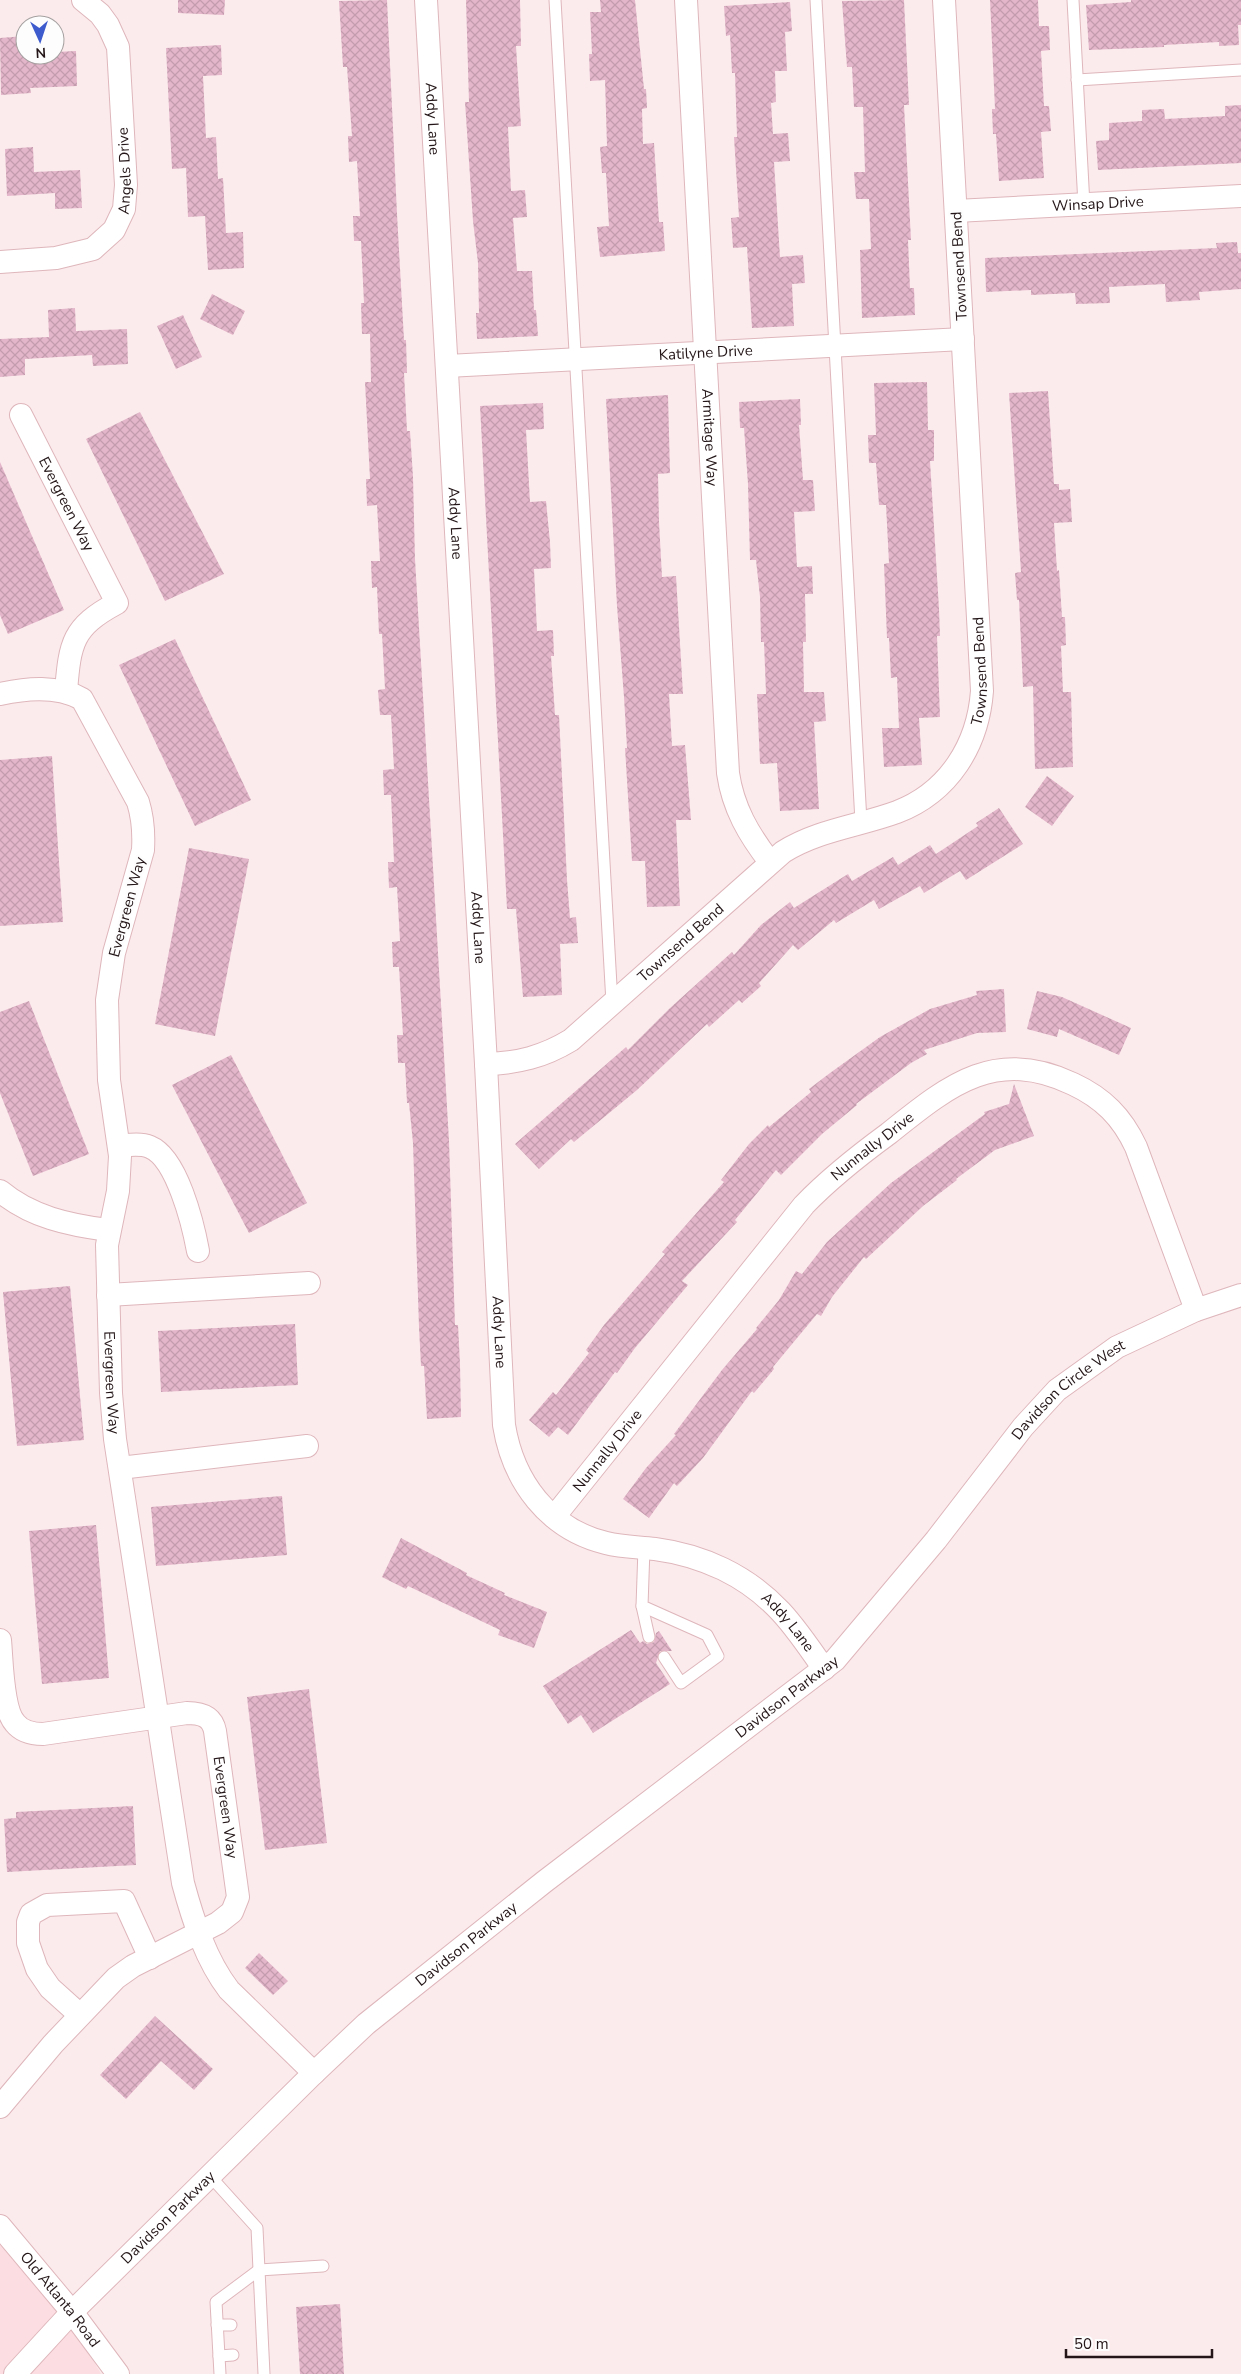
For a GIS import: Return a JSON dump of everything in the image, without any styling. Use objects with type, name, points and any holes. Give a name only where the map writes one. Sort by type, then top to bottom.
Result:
[{"type":"street","name":"Angels Drive","points":[[0,262],[63,257],[93,249],[114,230],[124,209],[126,185],[118,47],[108,25],[100,14],[83,0]]},
{"type":"street","name":"Addy Lane","points":[[426,0],[486,1064],[504,1425],[510,1455],[519,1475],[533,1497],[554,1517],[573,1530],[594,1540],[616,1545],[671,1552],[700,1559],[743,1580],[784,1614],[824,1668]]},
{"type":"street","name":"Armitage Way","points":[[686,0],[728,773],[733,798],[740,816],[750,835],[770,862]]},
{"type":"street","name":"Townsend Bend","points":[[486,1064],[522,1061],[551,1051],[579,1034],[770,862],[798,842],[905,808],[942,784],[966,751],[975,732],[980,713],[982,691],[944,0]]},
{"type":"street","name":"Winsap Drive","points":[[956,211],[1241,196]]},
{"type":"street","name":"Katilyne Drive","points":[[446,366],[705,354],[963,339]]},
{"type":"street","name":"Evergreen Way","points":[[21,415],[117,603],[92,617],[79,632],[70,655],[66,691],[82,699],[90,709],[138,802],[143,823],[143,850],[114,953],[107,1000],[109,1080],[119,1146],[118,1191],[108,1230],[107,1245],[111,1393],[120,1468],[183,1883],[200,1932],[220,1978],[314,2073]]},
{"type":"street","points":[[0,694],[49,689],[66,691]]},
{"type":"street","name":"Nunnally Drive","points":[[554,1517],[804,1206],[844,1168],[937,1096],[974,1076],[1011,1070],[1048,1074],[1089,1092],[1111,1109],[1125,1125],[1136,1147],[1196,1310]]},
{"type":"street","points":[[119,1146],[144,1145],[158,1152],[165,1161],[182,1190],[198,1251]]},
{"type":"street","points":[[0,1191],[25,1208],[50,1219],[108,1230]]},
{"type":"street","points":[[108,1295],[309,1283]]},
{"type":"street","name":"Davidson Circle West","points":[[936,1540],[1023,1426],[1057,1390],[1117,1347],[1196,1310],[1241,1295]]},
{"type":"street","points":[[120,1468],[307,1446]]},
{"type":"street","name":"Davidson Parkway","points":[[15,2374],[72,2312],[366,2024],[544,1882],[824,1668],[851,1643],[936,1540]]},
{"type":"street","name":"Evergreen Way","points":[[0,1640],[8,1711],[14,1723],[26,1732],[43,1734],[194,1713],[206,1716],[214,1724],[238,1897],[232,1912],[218,1924],[150,1958],[116,1978],[80,2015],[0,2107]]},
{"type":"street","points":[[80,2015],[50,1988],[37,1969],[28,1944],[28,1922],[31,1914],[47,1905],[124,1901],[150,1958]]},
{"type":"street","name":"Old Atlanta Road","points":[[0,2226],[72,2312],[118,2374]]},
{"type":"lane","points":[[555,0],[612,1005]]},
{"type":"lane","points":[[816,0],[861,822]]},
{"type":"lane","points":[[1073,0],[1084,205]]},
{"type":"lane","points":[[1078,80],[1241,70]]},
{"type":"lane","points":[[644,1548],[642,1606],[649,1637]]},
{"type":"lane","points":[[642,1606],[707,1635],[718,1656],[681,1683],[664,1658]]},
{"type":"lane","points":[[210,2176],[258,2228],[258,2354],[264,2374]]},
{"type":"lane","points":[[220,2374],[216,2302],[259,2270],[323,2266]]},
{"type":"lane","points":[[217,2325],[231,2324]]},
{"type":"lane","points":[[219,2356],[233,2355]]},
{"type":"shaded area","points":[[0,2223],[50,2285],[101,2374],[0,2374]]},
{"type":"building","points":[[178,0],[225,0],[224,15],[178,13]]},
{"type":"building","points":[[387,0],[404,340],[406,340],[407,373],[404,373],[407,431],[410,431],[413,477],[415,559],[449,1141],[455,1325],[458,1325],[460,1364],[461,1417],[427,1419],[424,1366],[421,1366],[419,1327],[413,1143],[409,1103],[407,1103],[405,1063],[398,1063],[397,1035],[403,1035],[399,967],[393,967],[392,942],[400,941],[397,887],[389,888],[388,862],[394,862],[391,795],[384,795],[383,770],[394,769],[391,715],[380,715],[378,690],[385,689],[382,634],[379,634],[377,587],[372,588],[371,561],[380,561],[377,505],[367,506],[366,479],[370,479],[365,382],[371,382],[370,334],[362,334],[361,303],[364,303],[361,241],[354,241],[353,216],[360,216],[357,161],[349,162],[348,136],[352,136],[347,67],[343,67],[339,1]]},
{"type":"building","points":[[466,0],[520,0],[521,46],[516,46],[521,126],[508,127],[511,191],[525,190],[527,217],[513,218],[517,271],[532,271],[534,310],[536,310],[538,336],[477,339],[476,313],[479,313],[478,263],[473,221],[465,102],[469,102]]},
{"type":"building","points":[[600,0],[635,0],[644,89],[646,89],[647,108],[642,109],[643,144],[654,143],[659,222],[663,222],[665,251],[600,257],[597,227],[609,226],[606,173],[602,173],[600,147],[607,146],[605,80],[590,81],[589,54],[592,54],[590,12],[601,12]]},
{"type":"building","points":[[904,0],[909,105],[904,105],[911,240],[908,240],[910,288],[914,288],[915,315],[862,318],[860,250],[871,249],[869,199],[856,199],[854,172],[865,172],[863,107],[854,107],[852,67],[847,67],[842,1]]},
{"type":"building","points":[[990,0],[1038,0],[1039,26],[1049,26],[1050,50],[1041,51],[1044,106],[1049,106],[1051,131],[1041,132],[1044,178],[999,181],[996,134],[993,134],[992,109],[995,109]]},
{"type":"building","points":[[1131,0],[1241,0],[1241,25],[1238,25],[1239,45],[1219,46],[1219,42],[1164,45],[1164,47],[1089,50],[1086,5],[1131,2]]},
{"type":"building","points":[[790,2],[792,31],[785,32],[787,71],[775,71],[776,102],[771,103],[773,134],[788,133],[790,161],[774,162],[780,257],[803,255],[805,283],[792,284],[794,326],[752,328],[747,247],[733,248],[731,218],[739,217],[734,137],[737,137],[735,73],[732,73],[730,35],[726,36],[724,6]]},
{"type":"building","points":[[15,37],[15,65],[65,65],[65,52],[76,51],[77,86],[30,88],[31,93],[1,95],[0,38]]},
{"type":"building","points":[[221,45],[222,75],[203,76],[206,138],[216,137],[218,179],[223,178],[226,233],[243,232],[244,268],[208,270],[205,216],[188,217],[186,168],[172,169],[166,48]]},
{"type":"building","points":[[1241,105],[1241,163],[1098,170],[1096,141],[1109,140],[1109,123],[1142,121],[1142,110],[1164,109],[1165,119],[1225,116],[1225,106]]},
{"type":"building","points":[[33,147],[34,172],[80,170],[82,208],[55,209],[55,193],[7,196],[5,149]]},
{"type":"building","points":[[1237,242],[1238,253],[1241,253],[1241,289],[1199,292],[1200,300],[1166,302],[1165,284],[1109,287],[1110,303],[1076,304],[1075,293],[1031,295],[1031,290],[986,292],[985,258],[1217,248],[1216,243]]},
{"type":"building","points":[[212,294],[245,311],[233,335],[200,319]]},
{"type":"building","points":[[75,308],[76,331],[127,329],[128,364],[93,366],[92,355],[25,359],[25,375],[0,377],[0,339],[49,337],[48,310]]},
{"type":"building","points":[[183,315],[202,357],[176,369],[157,326]]},
{"type":"building","points":[[927,382],[928,430],[934,430],[934,461],[930,461],[939,609],[940,636],[937,636],[940,717],[919,718],[922,765],[884,767],[882,728],[899,728],[897,677],[891,678],[889,638],[887,638],[884,564],[889,563],[886,505],[879,505],[876,463],[869,463],[868,435],[876,435],[874,383]]},
{"type":"building","points":[[1048,391],[1054,484],[1059,484],[1059,490],[1070,489],[1072,522],[1054,523],[1062,617],[1065,617],[1066,645],[1061,646],[1063,692],[1071,692],[1073,767],[1035,769],[1033,686],[1023,687],[1019,600],[1017,600],[1015,573],[1021,572],[1009,393]]},
{"type":"building","points":[[668,395],[670,473],[658,474],[659,522],[662,577],[676,576],[683,694],[669,694],[672,746],[685,745],[691,820],[676,820],[680,906],[647,907],[645,861],[632,861],[606,399]]},
{"type":"building","points":[[800,399],[801,425],[799,425],[803,480],[813,480],[815,511],[794,512],[797,567],[812,566],[813,594],[805,594],[806,642],[803,642],[804,692],[824,692],[826,721],[814,722],[819,809],[780,811],[777,763],[760,764],[757,694],[766,694],[764,642],[761,642],[760,597],[756,560],[750,560],[748,484],[744,428],[740,428],[739,402]]},
{"type":"building","points":[[543,403],[544,429],[526,430],[530,502],[546,501],[550,542],[551,568],[534,569],[537,631],[553,630],[554,656],[551,656],[555,715],[559,715],[570,918],[576,917],[578,943],[560,944],[562,995],[523,997],[516,909],[507,909],[480,406]]},
{"type":"building","points":[[140,412],[224,574],[165,601],[86,439]]},
{"type":"building","points":[[0,462],[64,610],[8,634],[0,615]]},
{"type":"building","points":[[175,639],[251,800],[195,826],[119,665]]},
{"type":"building","points":[[52,756],[63,922],[0,926],[0,760]]},
{"type":"building","points":[[1047,776],[1074,796],[1052,826],[1025,807]]},
{"type":"building","points":[[999,808],[1023,844],[966,880],[960,871],[924,893],[920,886],[879,909],[874,900],[836,923],[834,920],[798,950],[793,945],[759,983],[761,986],[742,1003],[739,1000],[709,1027],[707,1024],[637,1090],[574,1142],[571,1139],[539,1169],[515,1144],[626,1047],[628,1050],[669,1009],[732,952],[734,955],[761,925],[790,902],[794,908],[848,874],[852,881],[893,857],[898,865],[930,845],[936,854],[978,826],[976,823]]},
{"type":"building","points":[[189,848],[249,859],[215,1036],[155,1024]]},
{"type":"building","points":[[1004,989],[1006,1032],[977,1033],[924,1050],[927,1054],[911,1063],[856,1104],[822,1134],[781,1175],[776,1170],[735,1220],[737,1222],[682,1281],[688,1285],[635,1348],[617,1373],[615,1372],[568,1435],[558,1427],[549,1437],[529,1420],[553,1392],[556,1395],[589,1353],[586,1350],[604,1325],[665,1254],[662,1252],[724,1182],[721,1180],[749,1144],[768,1125],[769,1127],[811,1092],[809,1089],[880,1037],[930,1009],[977,995],[976,991]]},
{"type":"building","points":[[1037,991],[1062,997],[1131,1028],[1119,1055],[1059,1029],[1057,1037],[1027,1029]]},
{"type":"building","points":[[29,1001],[89,1154],[33,1176],[0,1093],[0,1012]]},
{"type":"building","points":[[231,1055],[307,1203],[249,1233],[172,1085]]},
{"type":"building","points":[[1014,1084],[1034,1136],[995,1150],[923,1206],[866,1259],[864,1257],[832,1297],[821,1316],[817,1314],[754,1393],[752,1391],[703,1458],[677,1486],[674,1483],[649,1518],[623,1499],[646,1468],[676,1435],[674,1434],[722,1370],[757,1329],[779,1300],[796,1271],[802,1274],[827,1242],[891,1183],[985,1114],[984,1112],[1009,1104]]},
{"type":"building","points":[[70,1286],[84,1440],[17,1446],[3,1292]]},
{"type":"building","points":[[295,1324],[298,1385],[161,1392],[158,1331]]},
{"type":"building","points":[[282,1496],[287,1555],[156,1566],[151,1507]]},
{"type":"building","points":[[96,1525],[109,1678],[42,1684],[29,1531]]},
{"type":"building","points":[[401,1538],[467,1573],[466,1575],[505,1593],[504,1595],[547,1612],[534,1648],[498,1635],[500,1630],[408,1586],[406,1589],[382,1577]]},
{"type":"building","points":[[631,1630],[640,1643],[643,1641],[647,1644],[654,1642],[656,1633],[659,1631],[672,1651],[660,1651],[656,1663],[670,1684],[593,1733],[581,1715],[568,1724],[543,1686]]},
{"type":"building","points":[[309,1689],[327,1843],[265,1850],[247,1697]]},
{"type":"building","points":[[133,1806],[136,1865],[7,1872],[4,1819],[16,1818],[16,1812]]},
{"type":"building","points":[[259,1953],[288,1981],[273,1995],[245,1968]]},
{"type":"building","points":[[155,2016],[213,2069],[194,2090],[161,2061],[126,2099],[100,2075]]},
{"type":"building","points":[[340,2304],[344,2374],[300,2374],[296,2307]]}]
